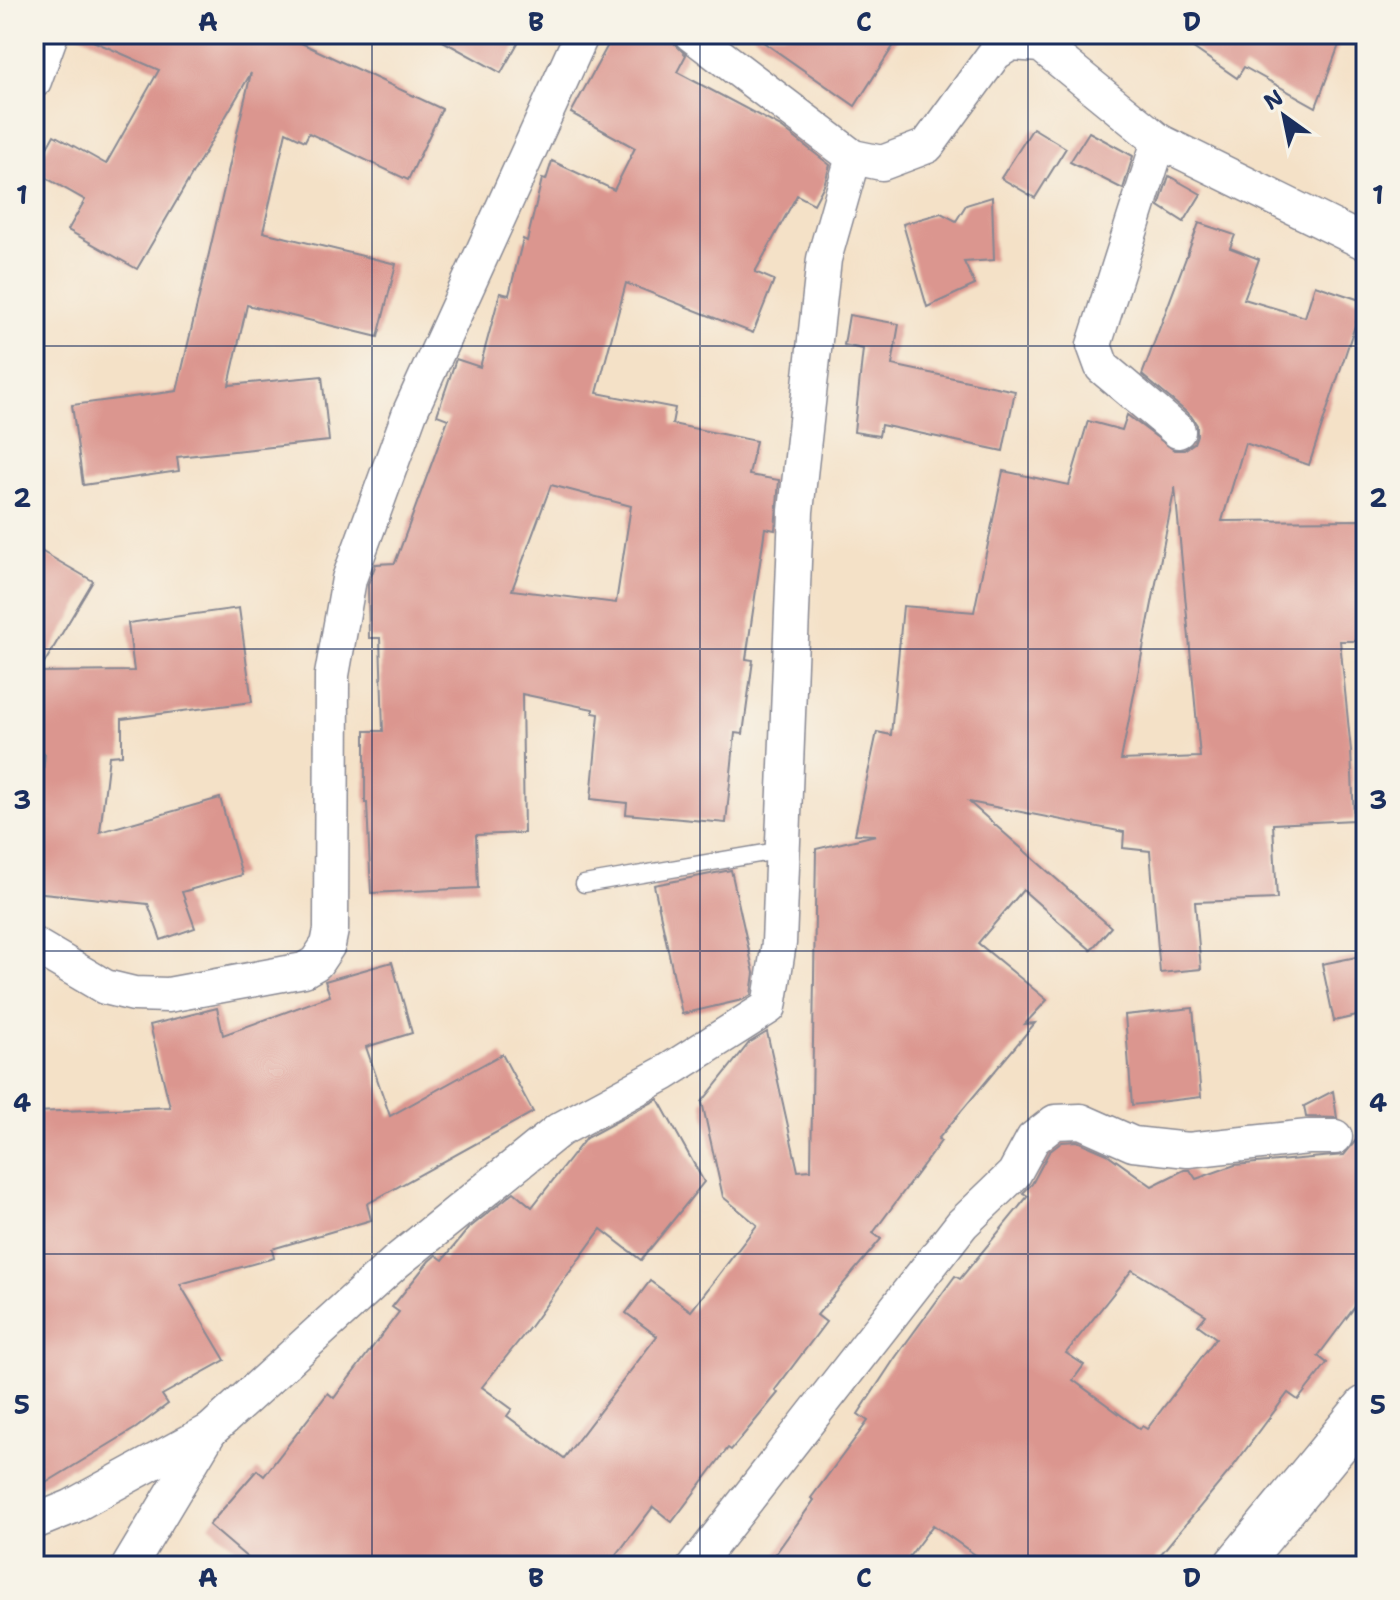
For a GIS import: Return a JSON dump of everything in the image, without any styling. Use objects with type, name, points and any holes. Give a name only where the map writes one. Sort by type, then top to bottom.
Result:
[{"type":"street","points":[[34,81],[51,34]]},
{"type":"street","points":[[34,945],[105,987],[134,994],[168,995],[304,970],[316,963],[328,945],[332,879],[332,675],[349,579],[410,412],[582,34]]},
{"type":"street","points":[[691,34],[853,157],[882,163],[927,146],[995,53],[1011,43],[1041,45],[1159,141],[1366,243]]},
{"type":"street","points":[[1159,141],[1094,345],[1102,367],[1178,431]]},
{"type":"street","points":[[34,1522],[71,1507],[210,1431],[397,1261],[559,1130],[665,1073],[769,1007],[779,943],[796,511],[824,259],[853,157]]},
{"type":"street","points":[[695,1566],[962,1224],[1014,1174],[1033,1139],[1055,1122],[1081,1121],[1133,1144],[1188,1150],[1335,1137]]},
{"type":"street","points":[[1236,1566],[1366,1408]]},
{"type":"street","points":[[129,1566],[210,1431]]},
{"type":"lane","points":[[584,884],[783,850]]},
{"type":"building","points":[[77,34],[282,34],[442,109],[408,180],[309,133],[305,141],[286,132],[263,232],[396,264],[378,337],[247,305],[229,385],[322,376],[329,441],[177,457],[179,471],[83,485],[72,405],[177,391],[251,73],[137,269],[68,230],[85,200],[34,171],[54,135],[106,164],[159,70]]},
{"type":"building","points":[[430,34],[523,34],[501,73]]},
{"type":"building","points":[[614,34],[671,34],[673,42],[686,55],[677,72],[781,127],[830,165],[814,204],[797,195],[755,272],[774,280],[753,333],[626,283],[597,393],[675,408],[672,424],[756,441],[749,475],[779,480],[775,530],[765,528],[746,659],[753,660],[743,734],[735,733],[726,823],[626,814],[627,803],[591,799],[599,714],[593,713],[593,709],[522,694],[524,833],[476,835],[478,888],[371,893],[365,803],[365,731],[383,731],[380,638],[369,638],[368,584],[376,564],[395,563],[448,419],[437,415],[456,359],[480,367],[500,293],[509,295],[523,239],[527,241],[542,179],[546,180],[552,161],[614,190],[635,148],[571,113]],"holes":[[[551,485],[631,506],[616,603],[512,590]]]},
{"type":"building","points":[[752,34],[901,34],[855,106]]},
{"type":"building","points":[[1173,34],[1343,34],[1316,107],[1244,67],[1237,78]]},
{"type":"building","points":[[1033,128],[1066,148],[1035,198],[1001,178]]},
{"type":"building","points":[[1089,132],[1133,156],[1123,189],[1070,162]]},
{"type":"building","points":[[1169,176],[1201,194],[1184,222],[1159,206]]},
{"type":"building","points":[[992,197],[994,260],[964,262],[975,285],[927,307],[903,224],[941,213],[956,221],[966,205]]},
{"type":"building","points":[[1199,223],[1235,235],[1230,248],[1259,259],[1244,299],[1305,317],[1315,285],[1363,301],[1309,465],[1245,443],[1222,521],[1365,520],[1365,641],[1340,641],[1354,820],[1273,824],[1277,899],[1195,902],[1201,969],[1160,973],[1150,851],[1123,848],[1124,832],[969,802],[1111,927],[1091,950],[1023,890],[978,943],[1047,1000],[1025,1024],[1035,1023],[938,1139],[941,1141],[873,1233],[881,1239],[817,1315],[826,1322],[775,1390],[778,1393],[731,1450],[728,1448],[672,1522],[653,1507],[608,1566],[257,1566],[209,1525],[257,1470],[264,1476],[328,1393],[334,1398],[399,1312],[392,1307],[429,1261],[436,1255],[443,1260],[468,1229],[514,1192],[532,1207],[586,1138],[658,1099],[704,1182],[641,1260],[601,1229],[482,1387],[512,1409],[507,1416],[564,1458],[657,1336],[626,1313],[650,1281],[691,1311],[757,1225],[723,1197],[702,1102],[749,1043],[767,1032],[798,1171],[811,1170],[816,849],[876,835],[855,834],[877,732],[891,735],[903,606],[974,612],[1003,471],[1069,485],[1088,421],[1122,430],[1127,415],[1174,450],[1184,450],[1194,443],[1197,425],[1191,416],[1142,375]],"holes":[[[1175,487],[1200,757],[1121,760]]]},
{"type":"building","points":[[849,315],[899,324],[892,365],[1015,391],[1003,451],[881,425],[879,436],[854,432],[863,349],[844,345]]},
{"type":"building","points":[[34,547],[93,581],[39,672],[134,671],[128,623],[239,608],[252,702],[122,719],[122,755],[109,756],[100,832],[220,798],[242,875],[182,892],[195,928],[161,940],[148,904],[34,892],[34,852],[45,754],[34,753]]},
{"type":"building","points":[[731,870],[754,973],[751,995],[742,1000],[682,1014],[654,885]]},
{"type":"building","points":[[1366,955],[1366,1014],[1334,1021],[1322,964]]},
{"type":"building","points":[[392,962],[412,1033],[366,1047],[390,1116],[502,1054],[533,1112],[367,1204],[371,1220],[272,1249],[274,1258],[180,1284],[225,1360],[162,1395],[168,1404],[136,1428],[34,1490],[34,1112],[170,1107],[150,1025],[217,1008],[223,1035],[330,996],[325,981]]},
{"type":"building","points":[[1193,1008],[1201,1097],[1132,1105],[1125,1015]]},
{"type":"building","points":[[1333,1091],[1337,1118],[1306,1117],[1304,1106]]},
{"type":"building","points":[[1366,1128],[1366,1292],[1318,1356],[1327,1363],[1298,1400],[1288,1393],[1232,1468],[1151,1566],[991,1566],[933,1525],[902,1566],[767,1566],[814,1500],[811,1498],[868,1421],[858,1414],[895,1358],[955,1276],[960,1279],[1028,1196],[1023,1193],[1032,1184],[1049,1152],[1062,1142],[1077,1141],[1107,1154],[1152,1186],[1184,1170],[1190,1170],[1196,1179],[1235,1165],[1344,1155]],"holes":[[[1132,1270],[1206,1315],[1198,1325],[1216,1338],[1147,1429],[1142,1426],[1140,1429],[1073,1380],[1084,1365],[1066,1353]]]}]
